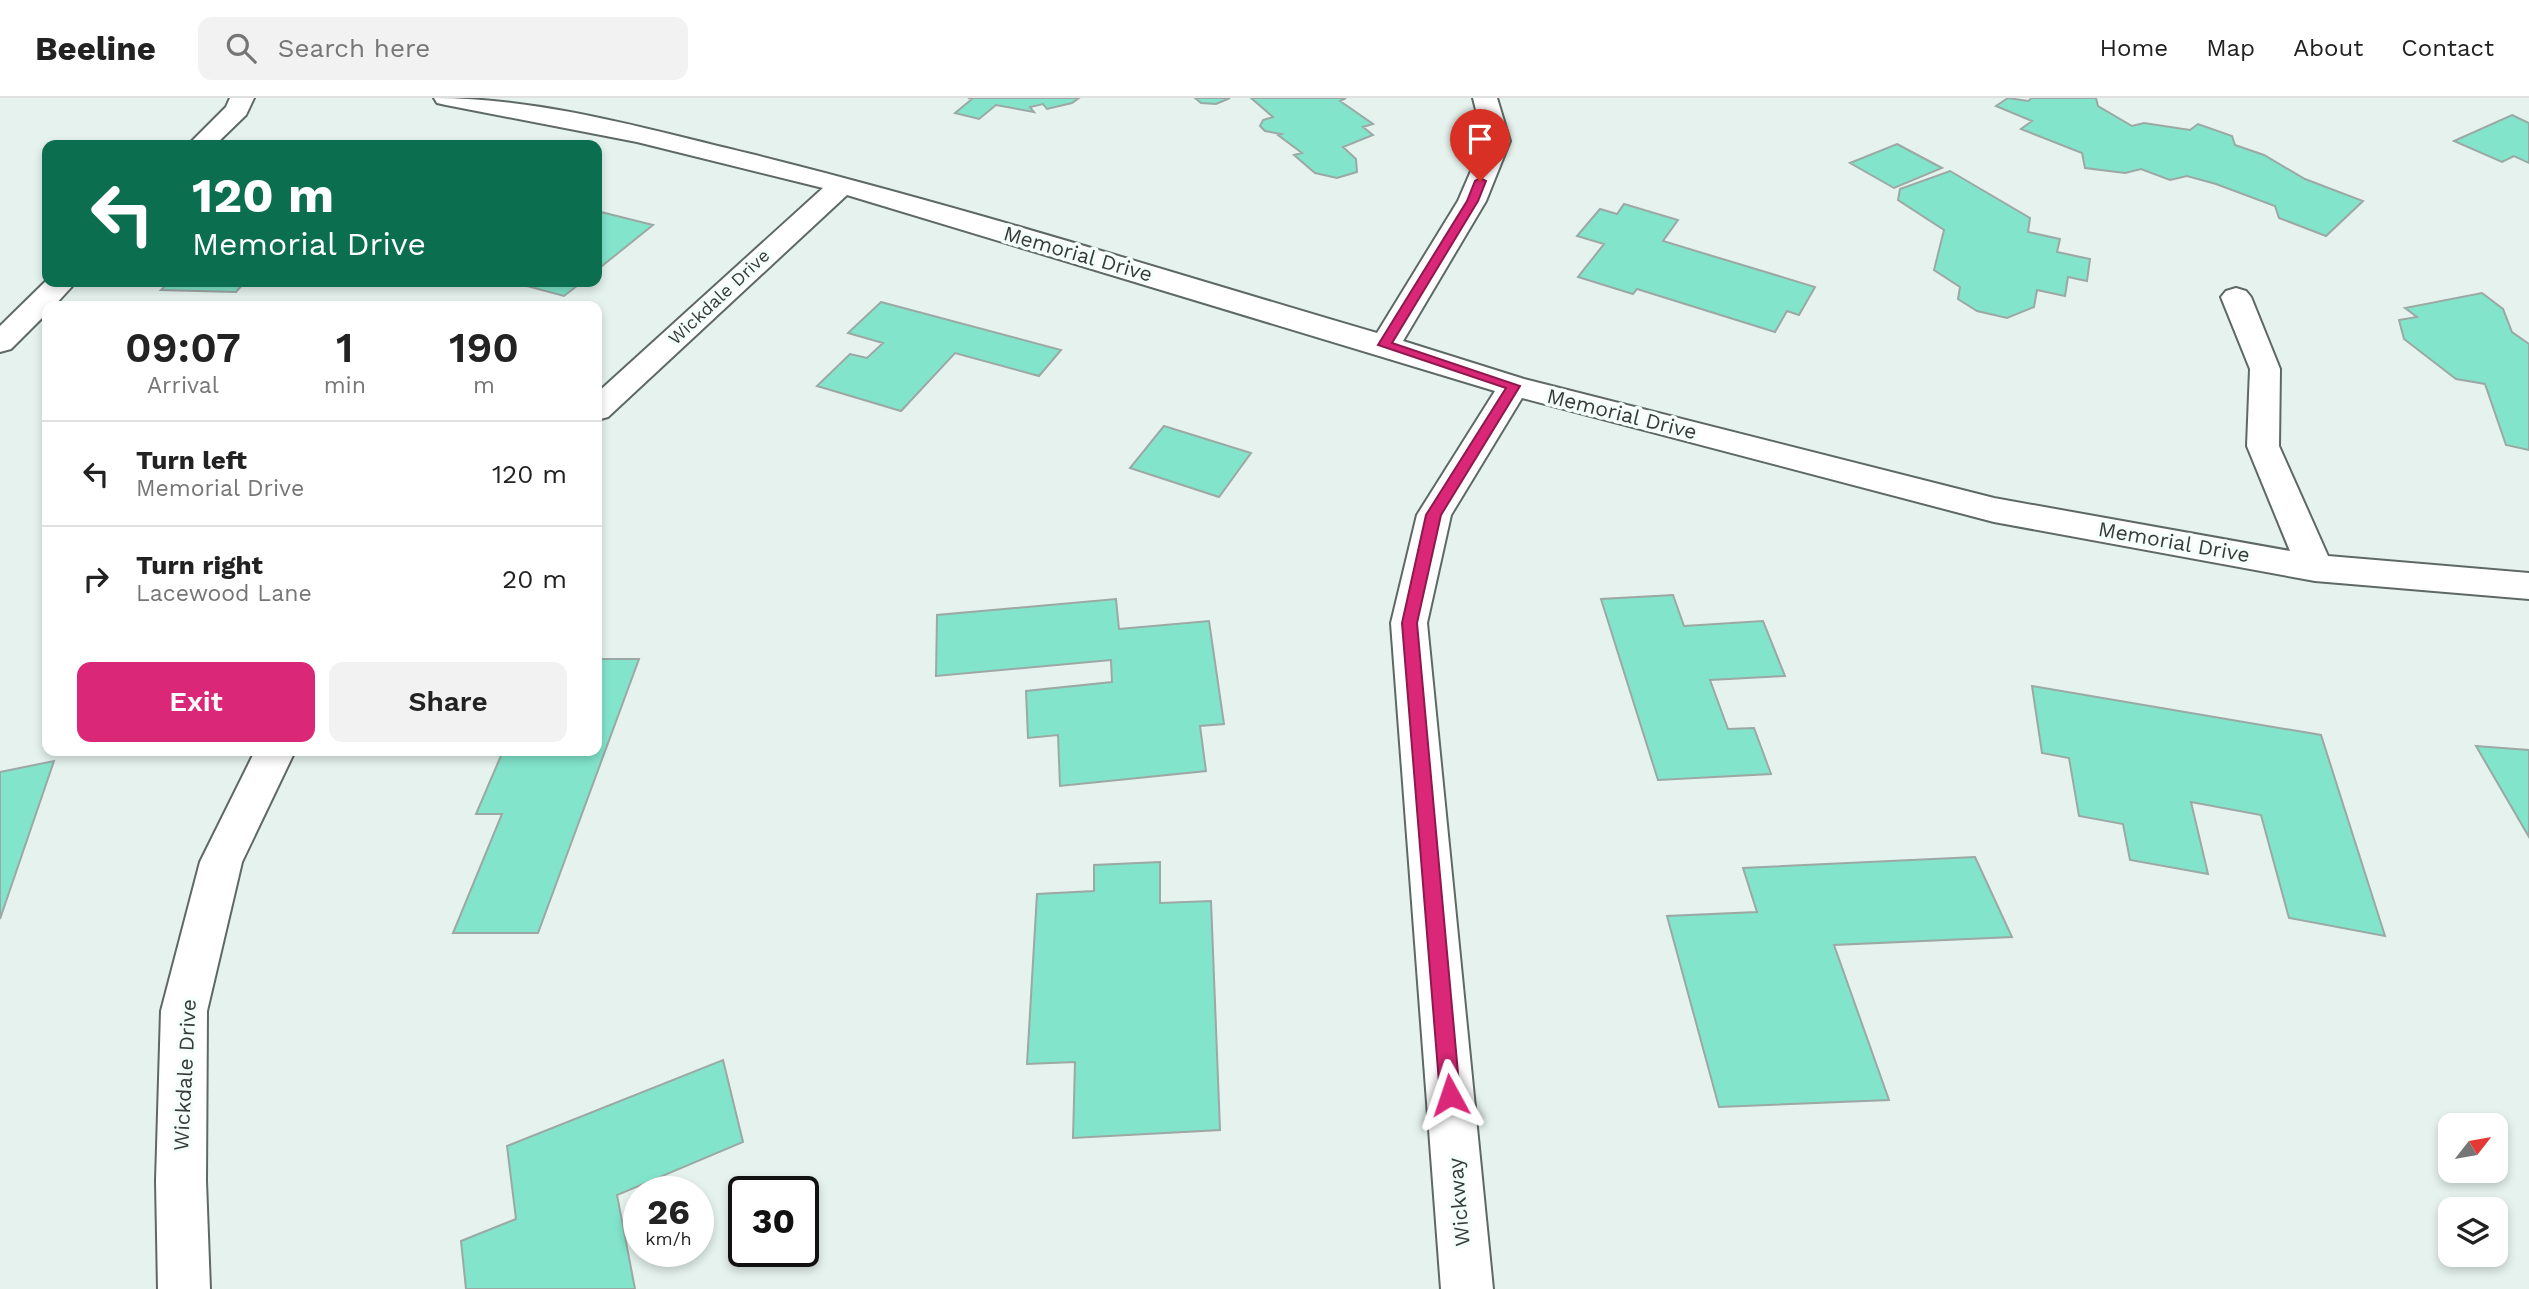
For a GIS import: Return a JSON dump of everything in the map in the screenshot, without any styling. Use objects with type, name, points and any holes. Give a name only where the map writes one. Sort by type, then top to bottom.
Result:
[{"type":"street","points":[[206,140],[237,110],[242,98]]},
{"type":"street","name":"Memorial Drive","points":[[446,98],[637,134],[842,184],[1385,345],[1514,386],[1994,510],[2315,568],[2529,586]]},
{"type":"street","points":[[1385,345],[1472,201],[1497,141],[1485,98]]},
{"type":"street","name":"Wickdale Drive","points":[[602,405],[842,184]]},
{"type":"street","points":[[43,301],[57,287]]},
{"type":"street","points":[[2236,298],[2265,369],[2263,446],[2315,568]]},
{"type":"street","points":[[0,343],[42,302]]},
{"type":"street","name":"Wickway","points":[[1467,1289],[1409,623],[1434,515],[1514,386]]},
{"type":"street","name":"Wickdale Drive","points":[[184,1289],[181,1181],[184,1011],[221,862],[273,756]]},
{"type":"building","points":[[968,98],[1079,98],[1072,103],[1047,109],[1043,104],[1030,107],[1034,112],[996,105],[979,119],[955,113],[972,99]]},
{"type":"building","points":[[1195,98],[1230,98],[1216,104],[1201,103]]},
{"type":"building","points":[[1251,98],[1346,98],[1340,101],[1373,124],[1363,127],[1373,135],[1343,147],[1356,159],[1357,172],[1337,178],[1315,173],[1294,155],[1302,153],[1278,135],[1281,134],[1265,131],[1260,126],[1263,120],[1273,117]]},
{"type":"building","points":[[2008,98],[2028,101],[2032,98],[2096,98],[2098,106],[2132,126],[2144,123],[2190,130],[2198,124],[2232,136],[2235,145],[2264,155],[2305,179],[2363,201],[2326,236],[2279,218],[2275,206],[2216,184],[2187,176],[2170,180],[2141,169],[2125,173],[2085,168],[2082,153],[2021,129],[2032,121],[1996,106]]},
{"type":"building","points":[[2512,115],[2529,123],[2529,163],[2514,156],[2502,162],[2454,141]]},
{"type":"building","points":[[1897,144],[1942,168],[1894,188],[1850,163]]},
{"type":"building","points":[[1950,171],[2030,218],[2028,232],[2060,239],[2057,252],[2090,259],[2087,281],[2068,277],[2065,296],[2037,290],[2034,307],[2007,318],[1977,311],[1958,299],[1960,287],[1934,270],[1944,230],[1898,200],[1900,189]]},
{"type":"building","points":[[1624,204],[1678,220],[1663,241],[1815,287],[1799,315],[1787,311],[1775,332],[1637,289],[1633,294],[1578,277],[1604,244],[1577,236],[1600,209],[1617,214]]},
{"type":"building","points":[[602,212],[653,225],[602,266]]},
{"type":"building","points":[[164,287],[240,287],[236,292],[161,290]]},
{"type":"building","points":[[531,287],[576,287],[564,296]]},
{"type":"building","points":[[2482,293],[2503,309],[2512,332],[2529,344],[2529,450],[2506,445],[2485,384],[2456,379],[2404,339],[2399,320],[2417,317],[2405,308]]},
{"type":"building","points":[[881,302],[1061,350],[1039,376],[955,353],[901,411],[817,386],[850,354],[867,358],[883,343],[848,333]]},
{"type":"building","points":[[1164,426],[1251,453],[1219,497],[1130,468]]},
{"type":"building","points":[[1673,595],[1684,626],[1763,621],[1785,676],[1710,680],[1728,729],[1754,728],[1771,774],[1658,780],[1601,599]]},
{"type":"building","points":[[1116,599],[1119,629],[1209,621],[1224,724],[1200,726],[1206,771],[1060,786],[1058,735],[1028,738],[1026,691],[1112,682],[1111,660],[936,676],[937,615]]},
{"type":"building","points":[[602,659],[639,659],[538,933],[453,933],[502,814],[476,814],[501,756],[602,756]]},
{"type":"building","points":[[2032,686],[2321,735],[2385,936],[2289,918],[2261,815],[2191,802],[2208,874],[2130,860],[2123,824],[2079,816],[2069,758],[2042,753]]},
{"type":"building","points":[[2476,746],[2529,750],[2529,837]]},
{"type":"building","points":[[54,761],[0,919],[0,772]]},
{"type":"building","points":[[1975,857],[2012,937],[1834,945],[1889,1100],[1719,1107],[1667,916],[1757,912],[1743,868]]},
{"type":"building","points":[[1160,862],[1160,903],[1211,901],[1220,1130],[1073,1138],[1075,1062],[1027,1064],[1037,894],[1094,891],[1094,865]]},
{"type":"building","points":[[723,1060],[743,1142],[662,1176],[623,1176],[623,1192],[617,1195],[623,1226],[623,1267],[631,1267],[635,1289],[466,1289],[461,1241],[516,1219],[507,1146]]},
{"type":"route","points":[[1450,1095],[1409,623],[1434,515],[1514,386],[1385,345],[1472,201],[1480,181]]}]
